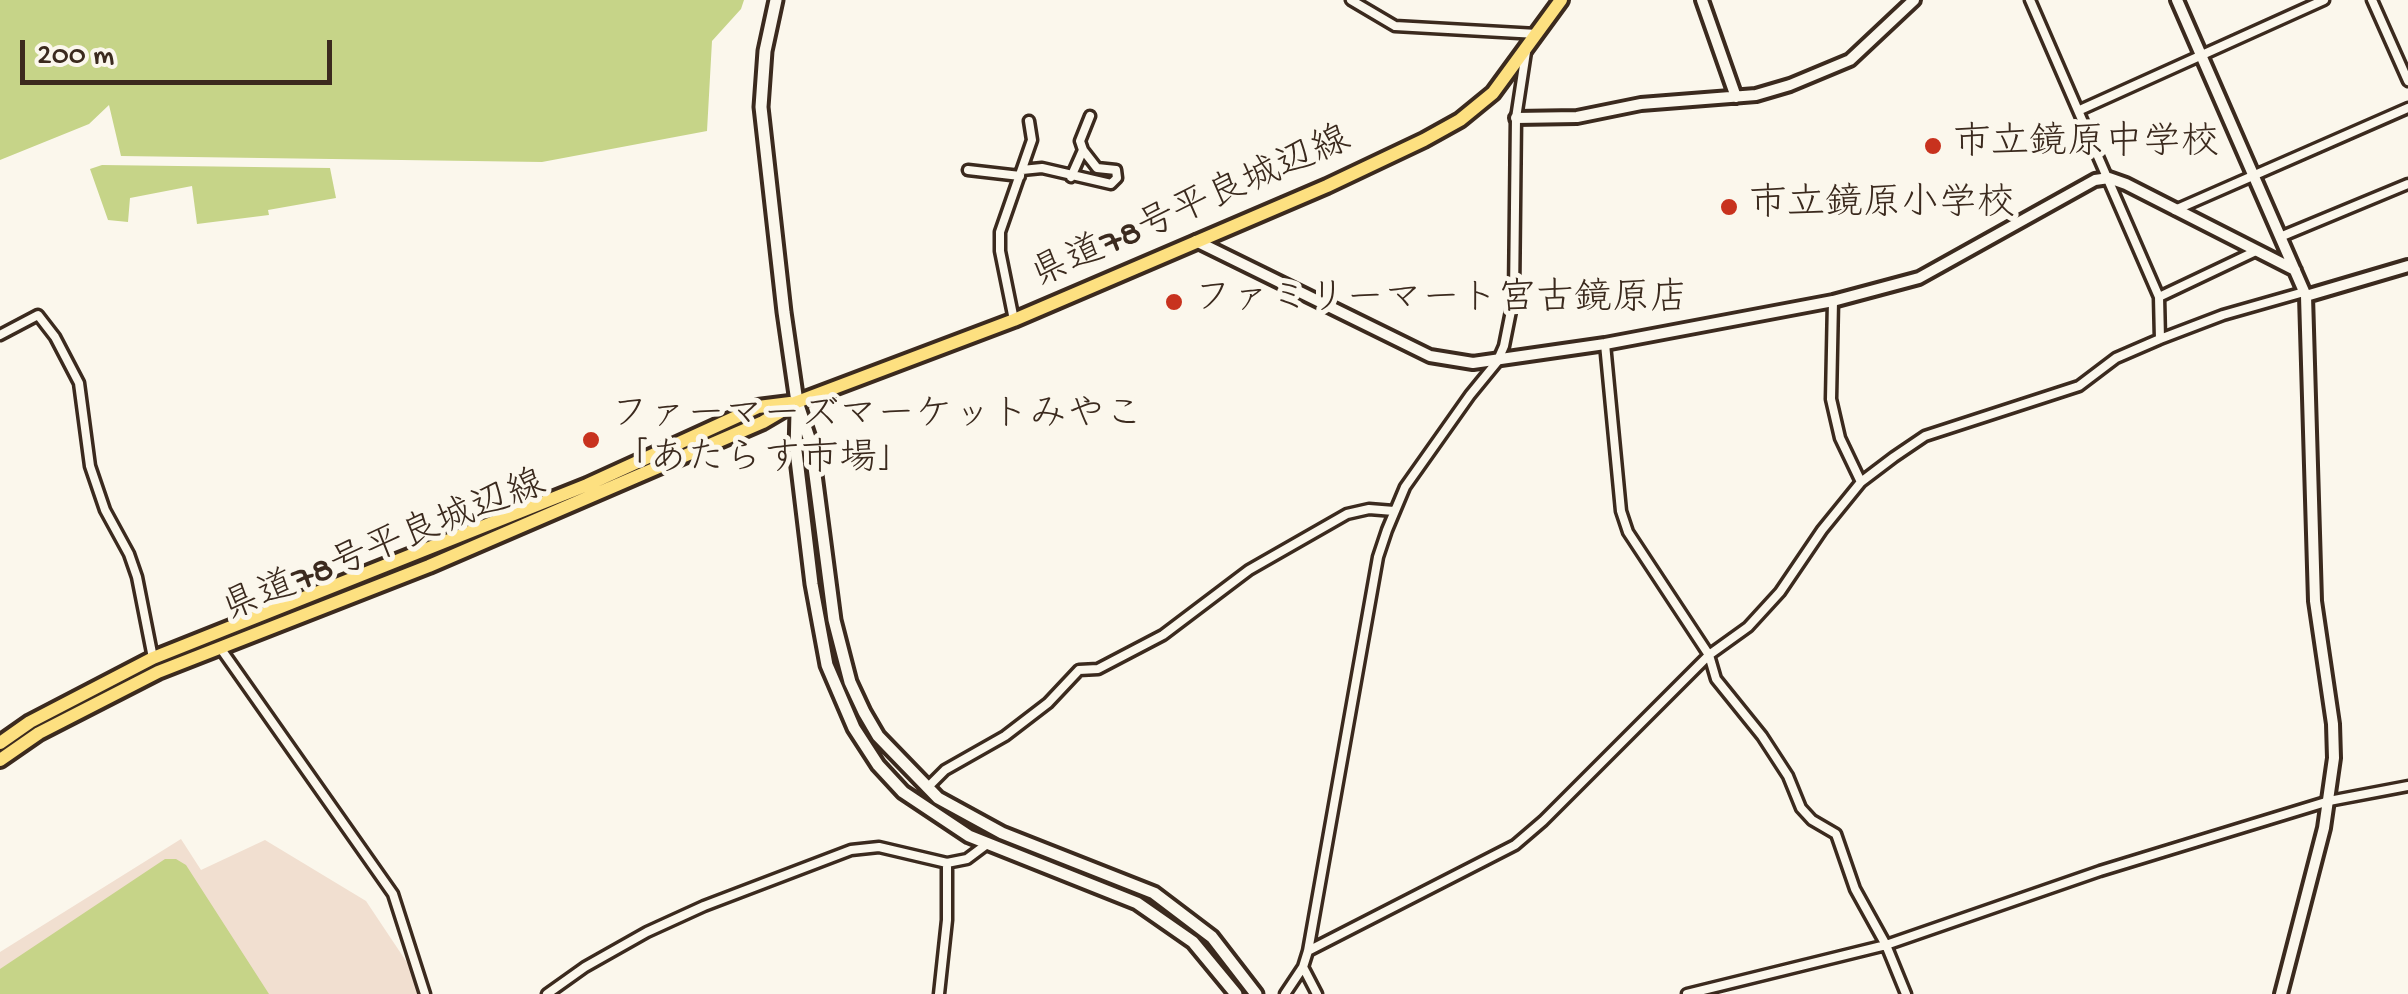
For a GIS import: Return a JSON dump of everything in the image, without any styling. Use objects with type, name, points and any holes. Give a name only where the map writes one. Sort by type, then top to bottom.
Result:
[{"type":"main road","points":[[776,0],[765,52],[761,108],[784,312],[798,402],[811,444],[834,620],[850,682],[878,736],[927,788],[980,823],[1154,893],[1212,937],[1256,994]]},
{"type":"main road","name":"県道78号平良城辺線","points":[[0,760],[39,733],[158,672],[429,566],[763,422],[798,402],[1014,320],[1327,186],[1460,120],[1494,94],[1561,0]]},
{"type":"main road","points":[[798,402],[796,451],[812,584],[827,665],[838,697],[878,764],[903,792],[944,821],[987,844],[1137,903],[1193,942],[1236,994]]},
{"type":"main road","name":"県道78号平良城辺線","points":[[0,743],[30,722],[153,658],[568,492],[758,407],[798,402]]},
{"type":"street","points":[[1352,0],[1394,26],[1537,34]]},
{"type":"street","points":[[1702,0],[1736,97]]},
{"type":"street","points":[[1516,118],[1577,117],[1641,104],[1736,97],[1790,85],[1850,60],[1914,0]]},
{"type":"street","points":[[2030,0],[2159,298],[2160,338]]},
{"type":"street","points":[[2177,0],[2305,294],[2314,602],[2333,724],[2329,801],[2281,994]]},
{"type":"street","points":[[2080,110],[2324,0]]},
{"type":"street","points":[[2372,0],[2408,81]]},
{"type":"street","points":[[1285,994],[1303,967],[1308,951],[1378,557],[1405,487],[1497,362],[1504,346],[1514,296],[1516,118],[1527,48]]},
{"type":"street","points":[[2175,210],[2408,108]]},
{"type":"street","points":[[968,170],[1021,173],[1042,168],[1111,184],[1118,178],[1116,170],[1098,168],[1080,141],[1090,116]]},
{"type":"street","points":[[1014,320],[1000,232],[1032,140],[1029,120]]},
{"type":"street","points":[[1070,177],[1083,150]]},
{"type":"street","points":[[1196,241],[1430,356],[1473,363],[1606,344],[1833,301],[1919,278],[2095,180],[2108,178],[2295,270]]},
{"type":"street","points":[[2280,237],[2408,184]]},
{"type":"street","points":[[2159,298],[2256,251]]},
{"type":"street","points":[[1308,951],[1515,845],[1579,787],[1709,655],[1748,626],[1780,592],[1860,482],[1925,436],[2079,386],[2116,358],[2223,315],[2408,266]]},
{"type":"street","points":[[1833,301],[1831,398],[1840,438],[1860,482]]},
{"type":"street","points":[[0,335],[38,315],[55,337],[78,383],[90,466],[105,510],[137,577],[153,658]]},
{"type":"street","points":[[1606,344],[1619,495],[1628,532],[1709,655],[1716,678],[1788,776],[1801,808],[1812,820],[1836,834],[1856,889],[1886,945],[1906,994]]},
{"type":"street","points":[[927,788],[945,770],[1005,736],[1048,703],[1079,670],[1098,669],[1162,635],[1249,570],[1348,514],[1369,509],[1394,511]]},
{"type":"street","points":[[221,648],[393,894],[426,994]]},
{"type":"street","points":[[1687,994],[1886,945],[2100,872],[2329,801],[2408,786]]},
{"type":"street","points":[[548,994],[584,967],[647,932],[851,850],[878,847],[947,863],[968,860],[987,844]]},
{"type":"street","points":[[939,994],[947,920],[947,863]]},
{"type":"street","points":[[1303,967],[1317,994]]},
{"type":"shaded area","points":[[181,839],[201,870],[265,840],[366,901],[408,964],[418,994],[0,994],[0,952]]},
{"type":"green space","points":[[0,0],[744,0],[741,9],[712,41],[707,131],[542,162],[121,156],[109,105],[89,124],[0,160]]},
{"type":"green space","points":[[102,165],[330,168],[336,198],[268,210],[269,215],[197,224],[192,186],[130,198],[128,222],[108,220],[90,169]]},
{"type":"green space","points":[[165,859],[176,859],[186,865],[269,994],[0,994],[0,969]]},
{"type":"place","name":"市立鏡原中学校","points":[[1933,146]]},
{"type":"place","name":"市立鏡原小学校","points":[[1729,207]]},
{"type":"place","name":"ファミリーマート宮古鏡原店","points":[[1174,302]]},
{"type":"place","name":"ファーマーズマーケットみやこ 「あたらす市場」","points":[[591,440]]}]
